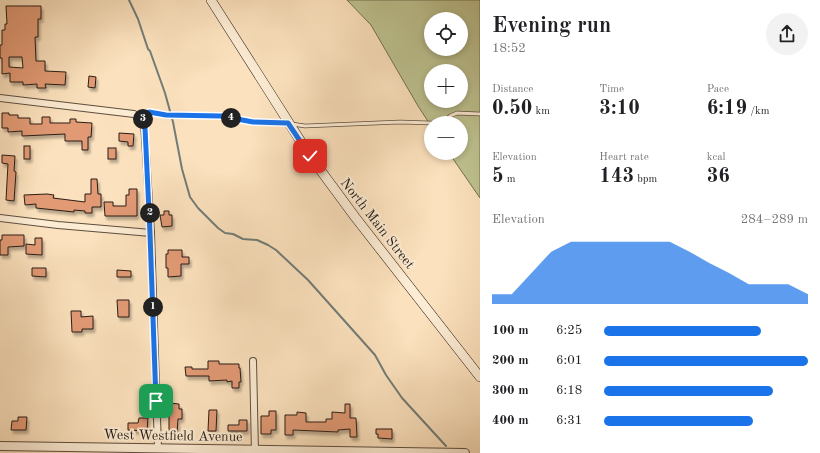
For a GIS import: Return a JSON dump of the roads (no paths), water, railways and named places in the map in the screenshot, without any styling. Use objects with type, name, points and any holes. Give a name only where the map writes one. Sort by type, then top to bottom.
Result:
[{"type":"main road","name":"North Main Street","points":[[211,0],[310,156],[355,217],[480,377]]},
{"type":"street","points":[[0,98],[134,114],[142,118],[145,128],[158,448]]},
{"type":"street","points":[[0,218],[150,233]]},
{"type":"street","points":[[252,361],[255,451]]},
{"type":"street","name":"West Westfield Avenue","points":[[0,446],[465,453]]},
{"type":"lane","points":[[142,118],[149,112],[166,115],[221,116],[253,122],[288,123],[305,126],[400,122],[424,123]]},
{"type":"lane","points":[[450,116],[457,113],[480,114]]},
{"type":"waterway","points":[[129,0],[138,19],[165,93],[173,122],[182,169],[190,197],[198,208],[225,233],[233,234],[243,239],[257,240],[268,245],[276,250],[308,280],[375,355],[386,375],[402,398],[446,446]]}]
